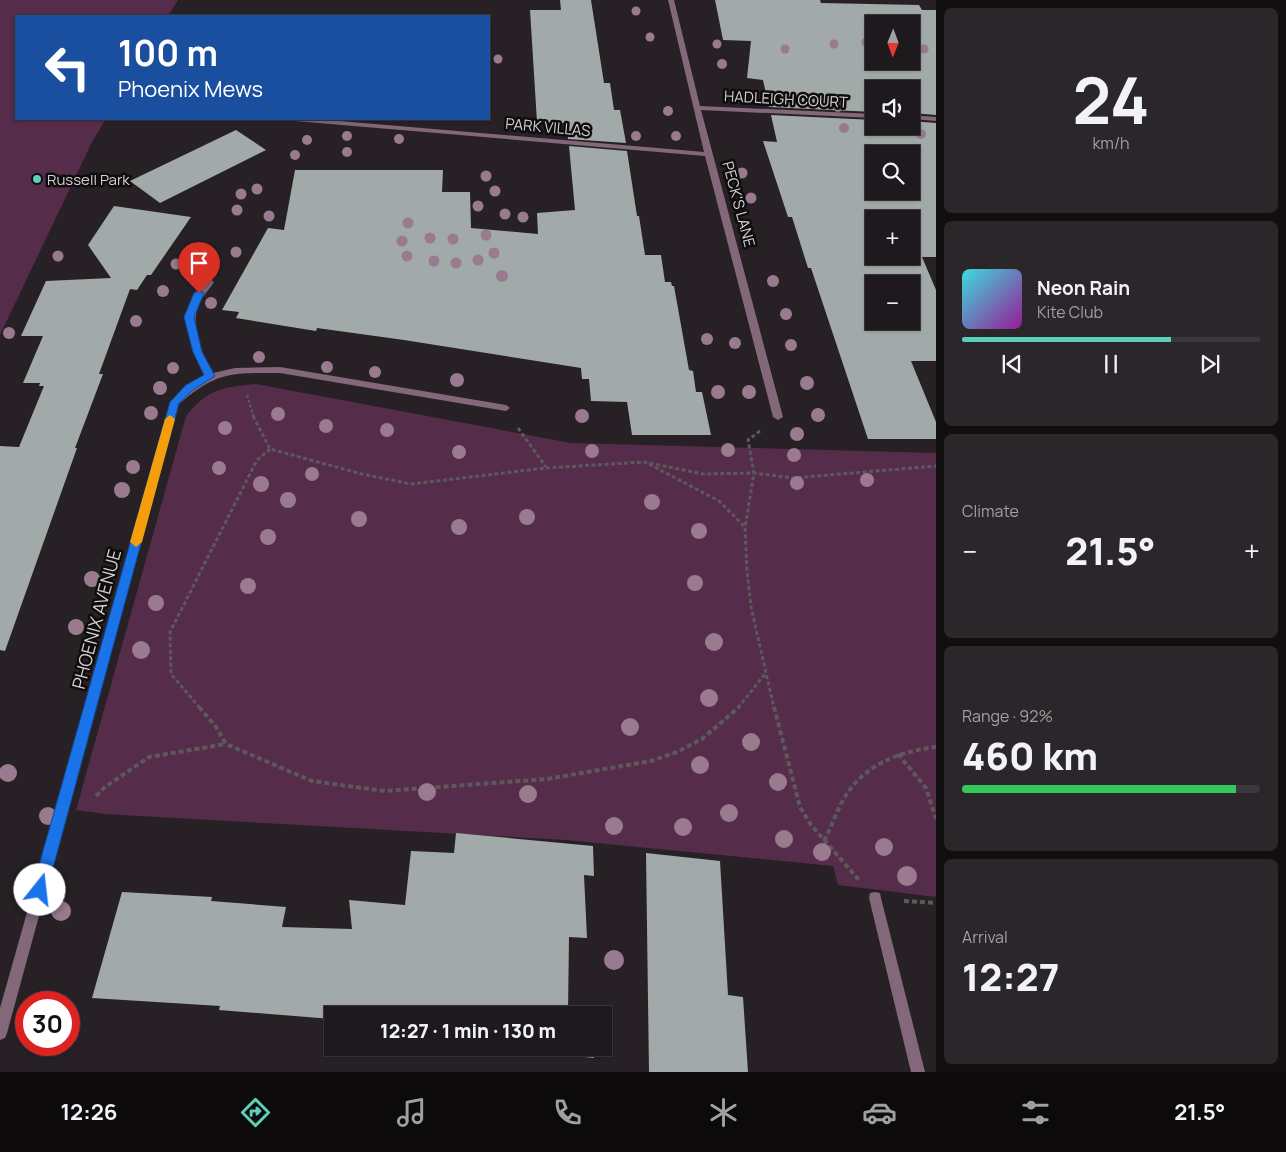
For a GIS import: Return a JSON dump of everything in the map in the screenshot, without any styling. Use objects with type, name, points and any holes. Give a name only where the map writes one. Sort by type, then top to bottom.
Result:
[{"type":"street","name":"PECK'S LANE","points":[[671,0],[708,154],[778,416]]},
{"type":"street","name":"HADLEIGH COURT","points":[[698,108],[865,116]]},
{"type":"street","points":[[920,118],[936,119]]},
{"type":"street","name":"PARK VILLAS","points":[[307,120],[708,154]]},
{"type":"street","points":[[210,282],[199,293],[189,317],[197,352],[210,376]]},
{"type":"street","name":"PHOENIX AVENUE","points":[[0,1033],[175,402],[190,388],[210,376],[228,370],[280,370],[506,408]]},
{"type":"street","points":[[875,898],[918,1072]]},
{"type":"path","points":[[247,370],[246,395],[255,422],[270,449],[362,474],[411,484],[546,468],[644,462],[703,474],[754,473],[793,478],[936,466]]},
{"type":"path","points":[[778,416],[748,440],[754,473],[745,528],[746,571],[751,607],[765,674],[800,807],[824,841],[875,898]]},
{"type":"path","points":[[518,428],[546,468]]},
{"type":"path","points":[[226,744],[216,727],[171,674],[170,632],[257,460],[270,449]]},
{"type":"path","points":[[644,462],[719,501],[745,528]]},
{"type":"path","points":[[92,800],[105,787],[149,757],[226,744],[312,782],[384,791],[547,779],[651,761],[677,752],[702,738],[736,711],[765,674]]},
{"type":"path","points":[[824,841],[850,790],[864,775],[898,754],[922,748],[936,747]]},
{"type":"path","points":[[898,754],[926,788],[936,819]]},
{"type":"shaded area","name":"Russell Park","points":[[0,0],[178,0],[169,15],[15,15],[15,120],[105,120],[93,140],[0,335]]},
{"type":"shaded area","points":[[256,384],[571,443],[936,453],[936,897],[838,885],[833,866],[566,840],[105,814],[76,810],[186,416],[201,400],[216,391],[234,386]]},
{"type":"building","points":[[560,0],[591,0],[604,83],[610,83],[614,110],[620,110],[626,143],[568,139],[567,123],[537,122],[530,10],[561,10]]},
{"type":"building","points":[[715,0],[820,0],[821,3],[919,5],[922,10],[936,10],[936,115],[920,114],[920,80],[865,80],[865,112],[769,107],[763,80],[747,78],[751,41],[723,40]]},
{"type":"building","points":[[771,115],[865,120],[865,135],[920,135],[920,122],[936,123],[936,257],[922,257],[936,290],[936,361],[911,361],[936,422],[936,439],[868,439],[811,268],[808,268],[792,217],[788,217],[763,141],[777,142]]},
{"type":"building","points":[[236,130],[266,150],[160,203],[130,181]]},
{"type":"building","points":[[569,146],[627,151],[645,255],[661,255],[665,282],[671,282],[672,286],[674,286],[689,370],[693,371],[696,392],[702,392],[711,435],[632,435],[627,402],[591,401],[589,379],[582,379],[581,368],[404,340],[317,328],[316,331],[236,318],[239,312],[222,310],[268,228],[284,230],[295,170],[443,170],[442,192],[470,192],[471,228],[538,234],[537,213],[575,210]]},
{"type":"building","points":[[114,206],[191,217],[151,275],[147,275],[137,290],[130,289],[99,374],[103,374],[75,448],[77,448],[5,651],[0,650],[0,446],[19,447],[44,386],[39,386],[40,383],[23,383],[43,336],[21,336],[46,281],[111,278],[88,245]]},
{"type":"building","points":[[456,833],[593,846],[594,876],[584,875],[587,938],[569,937],[568,1006],[324,1006],[324,1018],[219,1010],[220,1006],[92,998],[122,892],[212,897],[211,901],[286,907],[282,927],[352,929],[349,900],[405,905],[411,851],[454,853]]},
{"type":"building","points":[[646,853],[720,861],[728,995],[743,997],[748,1072],[649,1072]]},
{"type":"building","points":[[574,1056],[594,1056],[594,1058]]},
{"type":"slow traffic","points":[[136,542],[170,419]]},
{"type":"place","name":"Russell Park","points":[[37,179]]},
{"type":"route","points":[[40,890],[175,402],[190,388],[210,376],[197,352],[189,317],[199,293]]}]
